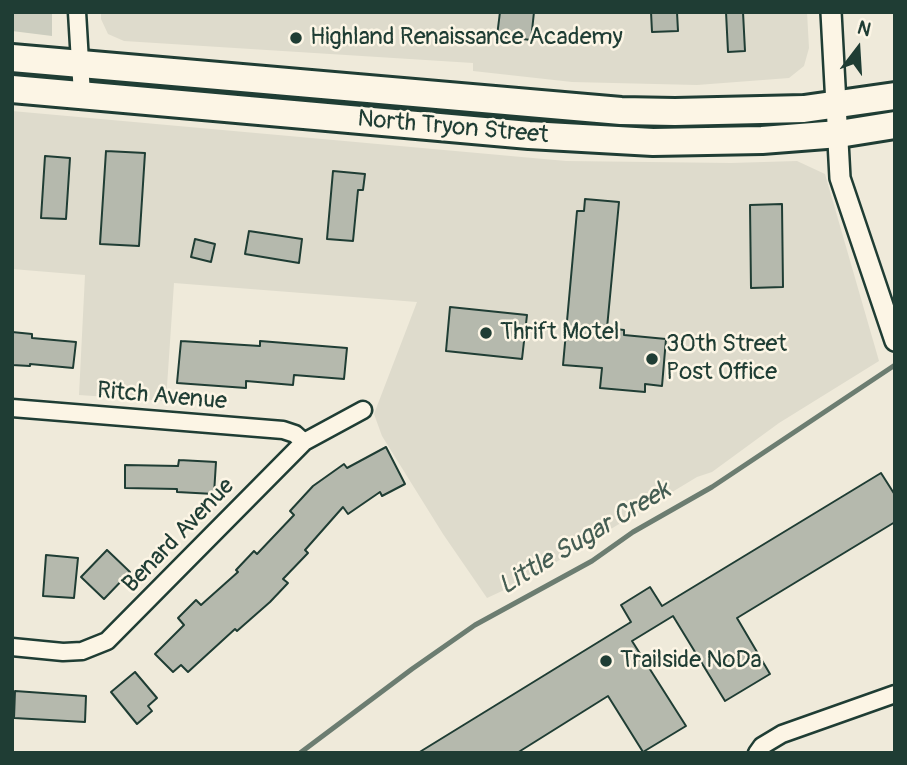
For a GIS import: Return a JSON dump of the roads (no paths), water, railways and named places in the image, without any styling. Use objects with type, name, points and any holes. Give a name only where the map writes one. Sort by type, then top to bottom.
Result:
[{"type":"main road","name":"North Tryon Street","points":[[12,58],[621,111],[733,112],[837,105],[895,96]]},
{"type":"main road","name":"North Tryon Street","points":[[12,89],[529,135],[653,142],[747,141],[839,134],[895,125]]},
{"type":"street","points":[[77,12],[82,95]]},
{"type":"street","points":[[831,12],[840,178],[893,334]]},
{"type":"street","name":"Ritch Avenue","points":[[12,408],[283,430],[295,434],[304,442]]},
{"type":"street","name":"Benard Avenue","points":[[12,647],[82,651],[107,641],[304,442],[363,410]]},
{"type":"street","points":[[757,753],[762,746],[782,734],[895,694]]},
{"type":"waterway","name":"Little Sugar Creek","points":[[300,753],[475,625],[592,561],[633,532],[712,487],[895,365]]},
{"type":"place","name":"Highland Renaissance Academy","points":[[296,38]]},
{"type":"place","name":"Thrift Motel","points":[[486,333]]},
{"type":"place","name":"30th Street Post Office","points":[[652,359]]},
{"type":"place","name":"Trailside NoDa","points":[[606,661]]}]
